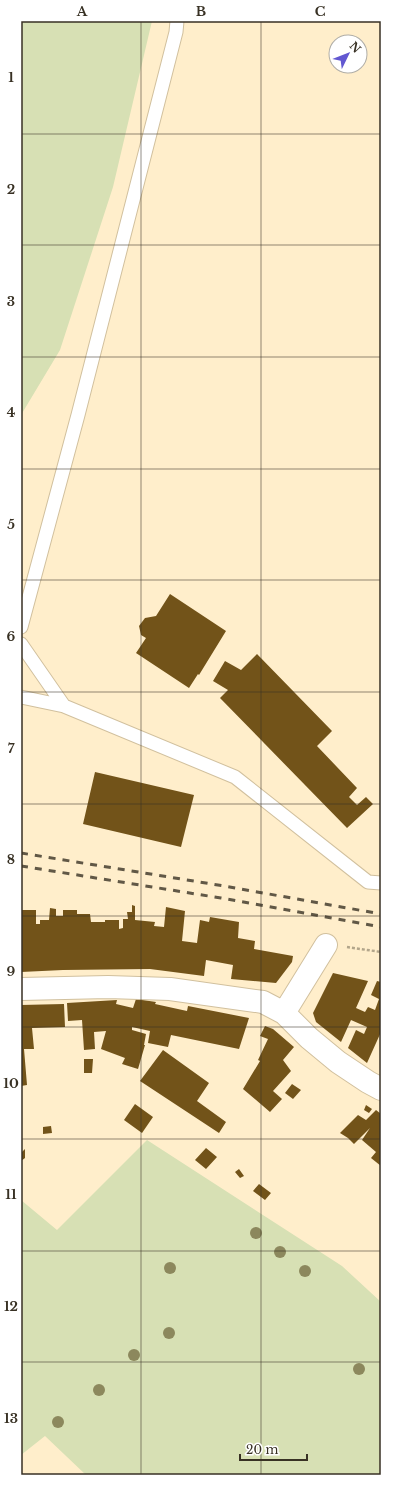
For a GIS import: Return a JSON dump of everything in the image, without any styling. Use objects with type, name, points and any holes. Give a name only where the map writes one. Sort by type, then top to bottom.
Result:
[{"type":"street","points":[[284,1012],[326,945]]},
{"type":"street","points":[[21,990],[108,987],[170,989],[263,1002],[284,1012],[323,1050],[368,1082],[381,1089]]},
{"type":"lane","points":[[21,627],[78,414],[176,32],[177,21]]},
{"type":"lane","points":[[21,644],[64,706]]},
{"type":"lane","points":[[21,697],[64,706],[235,776],[368,882],[381,883]]},
{"type":"path","points":[[326,945],[381,952]]},
{"type":"green space","points":[[21,21],[152,21],[113,187],[60,350],[21,415]]},
{"type":"green space","points":[[147,1140],[342,1266],[381,1302],[381,1475],[86,1475],[45,1436],[21,1455],[21,1200],[57,1230]]},
{"type":"building","points":[[170,594],[226,631],[199,675],[198,674],[189,688],[136,653],[146,638],[141,635],[139,626],[145,618],[156,616]]},
{"type":"building","points":[[257,654],[332,731],[317,746],[357,788],[349,797],[357,805],[366,797],[373,804],[347,828],[220,698],[228,690],[213,681],[225,661],[241,670]]},
{"type":"building","points":[[95,772],[194,795],[181,847],[83,824]]},
{"type":"building","points":[[132,905],[135,906],[135,920],[155,922],[154,926],[164,927],[166,907],[185,911],[182,941],[197,943],[200,920],[209,922],[210,917],[239,922],[238,938],[255,941],[254,949],[293,956],[292,962],[276,983],[231,979],[233,965],[206,960],[204,976],[150,969],[21,972],[21,910],[36,910],[36,924],[40,924],[40,920],[49,920],[50,908],[56,909],[56,916],[63,916],[63,910],[77,910],[77,914],[90,914],[91,922],[119,920],[119,929],[123,928],[123,919],[128,919],[127,912],[132,912]]},
{"type":"building","points":[[333,973],[368,981],[356,1008],[365,1012],[368,1007],[375,1010],[379,999],[371,995],[377,981],[381,982],[381,1032],[367,1063],[348,1048],[356,1030],[364,1034],[367,1027],[351,1020],[341,1042],[316,1022],[313,1013]]},
{"type":"building","points":[[136,999],[156,1002],[155,1004],[187,1011],[188,1006],[249,1018],[239,1049],[171,1035],[168,1047],[148,1043],[150,1031],[132,1027],[132,1030],[146,1034],[145,1045],[138,1069],[122,1064],[125,1058],[101,1049],[106,1031],[94,1032],[95,1049],[84,1050],[82,1020],[68,1021],[67,1003],[117,1000],[116,1004],[133,1008]]},
{"type":"building","points":[[64,1004],[65,1027],[32,1028],[34,1049],[24,1049],[27,1085],[21,1086],[21,1005]]},
{"type":"building","points":[[265,1026],[273,1029],[294,1047],[283,1060],[291,1071],[273,1091],[282,1099],[270,1112],[243,1089],[260,1061],[258,1060],[268,1039],[260,1036]]},
{"type":"building","points":[[163,1050],[209,1083],[197,1101],[226,1122],[219,1133],[140,1081]]},
{"type":"building","points":[[84,1059],[93,1059],[92,1073],[84,1073]]},
{"type":"building","points":[[292,1084],[301,1090],[293,1099],[285,1093]]},
{"type":"building","points":[[135,1104],[153,1117],[142,1133],[124,1120]]},
{"type":"building","points":[[366,1105],[372,1109],[369,1113],[364,1110]]},
{"type":"building","points":[[376,1110],[381,1114],[381,1166],[371,1158],[376,1152],[362,1140],[370,1128],[354,1144],[340,1133],[358,1115],[366,1120]]},
{"type":"building","points":[[51,1126],[52,1133],[43,1134],[43,1127]]},
{"type":"building","points":[[206,1148],[217,1157],[206,1169],[195,1160]]},
{"type":"building","points":[[25,1149],[25,1158],[21,1161],[21,1153]]},
{"type":"building","points":[[239,1169],[244,1176],[240,1178],[235,1172]]},
{"type":"building","points":[[259,1184],[271,1193],[265,1200],[253,1191]]},
{"type":"railway","points":[[21,853],[224,886],[381,914]]},
{"type":"railway","points":[[21,866],[221,898],[381,927]]}]
